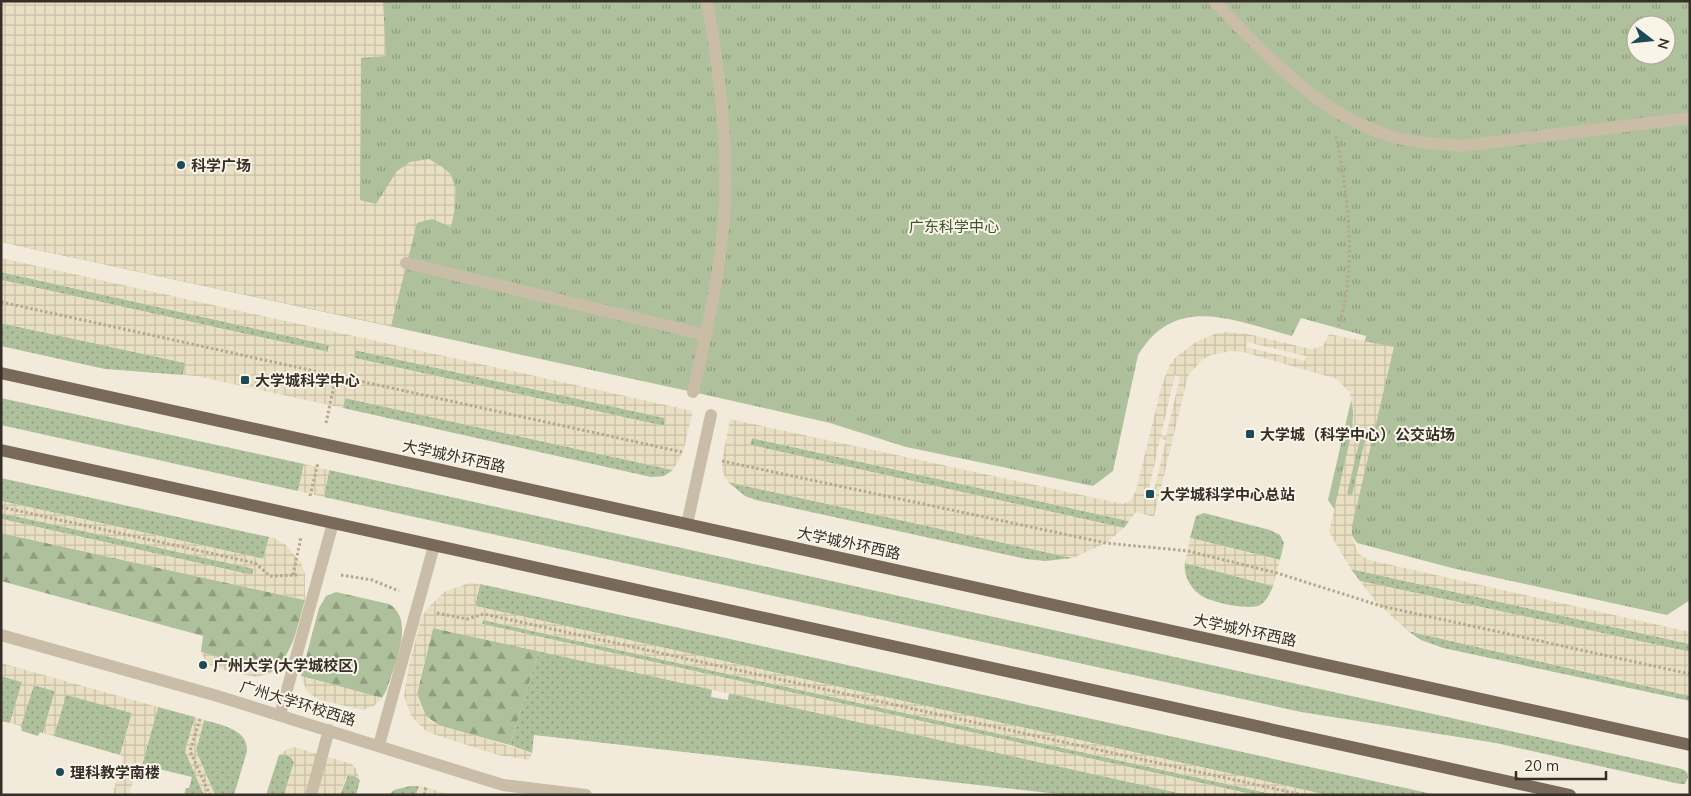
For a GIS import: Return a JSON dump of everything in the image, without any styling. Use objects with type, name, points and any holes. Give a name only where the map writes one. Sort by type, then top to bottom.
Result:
[{"type":"main road","name":"大学城外环西路","points":[[1,373],[1690,745]]},
{"type":"main road","points":[[1,450],[1570,795]]},
{"type":"lane","points":[[693,392],[706,335],[724,216],[724,158],[713,32],[708,1]]},
{"type":"lane","points":[[1214,1],[1300,86],[1330,108],[1361,125],[1394,137],[1425,143],[1462,146],[1690,118]]},
{"type":"lane","points":[[406,263],[706,335]]},
{"type":"lane","points":[[687,524],[711,415]]},
{"type":"lane","points":[[280,715],[333,524]]},
{"type":"lane","points":[[379,745],[434,546]]},
{"type":"lane","name":"广州大学环校西路","points":[[1,635],[280,715],[503,785],[586,795]]},
{"type":"lane","points":[[310,795],[329,730]]},
{"type":"path","points":[[1330,108],[1340,159],[1349,260],[1347,294],[1338,328]]},
{"type":"path","points":[[1,302],[682,452]]},
{"type":"path","points":[[330,406],[336,376]]},
{"type":"path","points":[[722,460],[1106,543],[1188,551],[1277,573],[1381,606],[1690,674]]},
{"type":"path","points":[[311,494],[317,467]]},
{"type":"path","points":[[1,507],[255,563],[270,576],[345,575],[372,580],[400,591],[430,611],[467,619],[484,614],[1303,795]]},
{"type":"path","points":[[293,575],[297,557]]},
{"type":"path","points":[[200,719],[190,752],[210,795]]},
{"type":"path","points":[[424,795],[426,787]]},
{"type":"green space","name":"广东科学中心","points":[[1,1],[1690,1],[1690,600],[1667,615],[1452,568],[1357,543],[1328,500],[1366,336],[1301,318],[1292,336],[1228,319],[1208,316],[1188,317],[1170,323],[1153,335],[1138,355],[1113,471],[1093,486],[906,447],[830,423],[1,242]]},
{"type":"green space","points":[[1,272],[329,345],[328,352],[1,280]]},
{"type":"green space","points":[[1,323],[186,363],[183,375],[105,369],[1,346]]},
{"type":"green space","points":[[355,350],[665,418],[664,426],[354,358]]},
{"type":"green space","points":[[1,398],[304,464],[298,491],[1,425]]},
{"type":"green space","points":[[345,398],[673,470],[664,476],[651,477],[343,408]]},
{"type":"green space","points":[[752,438],[1129,521],[1124,528],[750,445]]},
{"type":"green space","points":[[329,470],[1682,769],[1687,772],[1688,777],[1685,784],[1680,784],[1496,743],[1301,712],[324,497]]},
{"type":"green space","points":[[1,478],[269,537],[264,559],[1,501]]},
{"type":"green space","points":[[728,482],[1073,558],[1045,561],[1026,559],[756,500],[745,496]]},
{"type":"green space","points":[[1,513],[254,568],[252,575],[1,519]]},
{"type":"green space","points":[[1204,513],[1270,530],[1280,535],[1284,543],[1280,560],[1190,538],[1196,516]]},
{"type":"green space","points":[[1,533],[305,600],[294,640],[284,658],[270,673],[201,652],[203,636],[1,581]]},
{"type":"green space","points":[[1185,563],[1273,586],[1266,599],[1255,607],[1219,603],[1204,597],[1193,588],[1186,576]]},
{"type":"green space","points":[[1351,569],[1690,644],[1690,652],[1360,581]]},
{"type":"green space","points":[[480,584],[1437,795],[1327,795],[475,606]]},
{"type":"green space","points":[[336,592],[389,604],[397,611],[401,621],[401,644],[387,689],[382,698],[301,676],[319,608],[326,596]]},
{"type":"green space","points":[[483,620],[1276,795],[1255,795],[482,624]]},
{"type":"green space","points":[[433,628],[539,651],[510,745],[440,726],[426,716],[417,694]]},
{"type":"green space","points":[[1408,631],[1690,696],[1690,701],[1443,648],[1421,640]]},
{"type":"green space","points":[[539,651],[712,689],[711,697],[728,700],[729,693],[1188,795],[1067,795],[534,735],[532,753],[510,745]]},
{"type":"green space","points":[[1,676],[22,682],[10,723],[1,721]]},
{"type":"green space","points":[[33,685],[55,691],[43,733],[40,732],[38,736],[22,731],[21,726]]},
{"type":"green space","points":[[66,694],[132,713],[120,755],[54,736]]},
{"type":"green space","points":[[158,707],[195,717],[185,751],[204,795],[184,795],[186,788],[189,788],[192,777],[142,765]]},
{"type":"green space","points":[[204,720],[232,729],[243,738],[246,744],[247,751],[234,795],[215,795],[196,751]]},
{"type":"green space","points":[[284,754],[291,757],[294,762],[284,795],[266,795],[279,755]]},
{"type":"green space","points":[[348,775],[355,776],[360,780],[356,795],[340,795]]},
{"type":"green space","points":[[419,786],[416,795],[389,795],[394,790]]},
{"type":"shaded area","name":"科学广场","points":[[1,1],[383,1],[386,56],[361,58],[360,200],[376,204],[397,171],[410,162],[429,159],[444,168],[451,175],[456,189],[451,227],[432,219],[417,223],[391,326],[1,242]]},
{"type":"shaded area","points":[[1,258],[693,411],[683,452],[673,470],[345,398],[343,408],[196,376],[183,375],[185,363],[1,323],[1,280],[328,352],[329,345],[1,272]],"holes":[[[355,350],[665,418],[664,426],[354,358]]]},
{"type":"shaded area","points":[[1217,333],[1248,334],[1311,349],[1323,346],[1329,334],[1394,347],[1352,526],[1352,538],[1359,554],[1369,560],[1690,632],[1690,644],[1351,569],[1329,532],[1352,431],[1353,412],[1350,393],[1337,379],[1243,352],[1232,351],[1211,355],[1202,360],[1188,376],[1154,517],[1136,512],[1129,521],[752,438],[750,445],[1124,528],[1106,543],[1073,558],[728,482],[722,471],[722,461],[730,419],[1123,504],[1131,500],[1136,491],[1161,388],[1169,366],[1176,357],[1196,342]],"holes":[[[1247,342],[1306,356],[1305,361],[1246,347]],[[1175,375],[1180,377],[1166,436],[1161,435]],[[1361,434],[1366,436],[1352,495],[1347,494]],[[1160,439],[1166,440],[1152,499],[1147,498]]]},
{"type":"shaded area","points":[[304,464],[329,470],[324,497],[298,491]]},
{"type":"shaded area","points":[[1,501],[263,559],[269,537],[274,538],[286,545],[301,563],[305,574],[305,600],[1,533],[1,519],[252,575],[254,569],[1,513]]},
{"type":"shaded area","points":[[1190,538],[1280,560],[1273,586],[1185,563]]},
{"type":"shaded area","points":[[1360,581],[1690,652],[1690,696],[1408,631],[1376,602]]},
{"type":"shaded area","points":[[469,583],[480,584],[475,606],[1327,795],[1276,795],[483,620],[482,624],[1255,795],[1188,795],[433,628],[417,694],[420,705],[429,720],[436,724],[532,753],[529,760],[498,755],[427,732],[411,716],[404,696],[409,665],[421,619],[427,609],[444,592]]},
{"type":"shaded area","points":[[201,652],[270,673],[256,677],[227,671],[207,664]]},
{"type":"shaded area","points":[[1,663],[158,707],[142,765],[138,764],[129,795],[113,793],[123,757],[120,755],[132,713],[66,695],[54,736],[43,733],[55,691],[34,685],[21,726],[10,723],[22,682],[1,676]]},
{"type":"shaded area","points":[[301,676],[382,698],[374,706],[363,710],[320,700],[307,692]]},
{"type":"shaded area","points":[[195,717],[204,720],[196,751],[215,795],[204,795],[185,751]]},
{"type":"shaded area","points":[[294,747],[352,764],[360,780],[353,775],[346,776],[340,795],[284,795],[294,762],[289,755],[279,755],[287,749]]},
{"type":"shaded area","points":[[419,786],[426,787],[451,795],[416,795]]},
{"type":"place","name":"科学广场","points":[[181,165]]},
{"type":"place","name":"大学城科学中心","points":[[245,380]]},
{"type":"place","name":"大学城（科学中心）公交站场","points":[[1250,434]]},
{"type":"place","name":"大学城科学中心总站","points":[[1150,494]]},
{"type":"place","name":"广州大学(大学城校区)","points":[[203,665]]},
{"type":"place","name":"理科教学南楼","points":[[60,772]]}]
